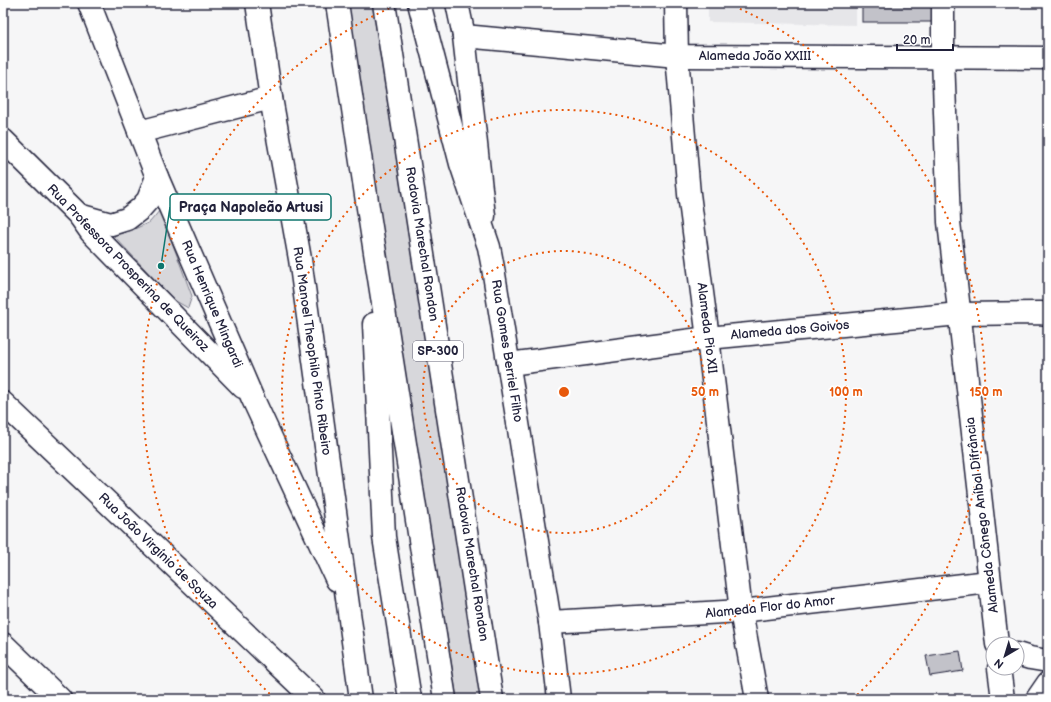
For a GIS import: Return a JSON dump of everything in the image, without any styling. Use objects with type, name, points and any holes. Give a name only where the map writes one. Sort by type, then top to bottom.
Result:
[{"type":"main road","name":"Rua Henrique Mingardi","points":[[88,3],[157,177],[252,397],[346,599]]},
{"type":"main road","name":"Rua Manoel Theophilo Pinto Ribeiro","points":[[257,3],[271,98],[300,259],[361,699]]},
{"type":"main road","points":[[337,3],[445,699]]},
{"type":"main road","name":"Rodovia Marechal Rondon","points":[[384,3],[492,699]]},
{"type":"main road","points":[[419,3],[461,164],[489,247]]},
{"type":"main road","name":"Rua Gomes Berriel Filho","points":[[457,3],[464,36],[481,194],[550,622],[559,699]]},
{"type":"main road","name":"Alameda Pio XII","points":[[676,3],[678,56],[689,194],[741,612],[757,699]]},
{"type":"main road","name":"Alameda Cônego Aníbal Difrância","points":[[943,3],[943,57],[948,222],[960,314],[990,582],[998,636]]},
{"type":"main road","name":"Alameda João XXIII","points":[[464,36],[678,56],[1048,58]]},
{"type":"main road","points":[[139,132],[271,98]]},
{"type":"main road","name":"Rua Professora Prosperina de Queiroz","points":[[3,140],[79,215],[91,232],[252,397]]},
{"type":"main road","points":[[79,215],[111,224],[127,219],[140,209],[148,200],[157,177]]},
{"type":"main road","points":[[366,195],[380,420],[384,537],[410,699]]},
{"type":"main road","name":"Alameda dos Goivos","points":[[509,364],[708,338],[960,314],[1040,312],[1048,314]]},
{"type":"main road","name":"Rua João Virgínio de Souza","points":[[3,403],[314,699]]},
{"type":"main road","name":"Alameda Flor do Amor","points":[[550,622],[741,612],[990,582]]},
{"type":"main road","points":[[3,644],[60,699]]},
{"type":"main road","points":[[1025,656],[1048,662]]},
{"type":"main road","points":[[1001,676],[1003,699]]},
{"type":"main road","points":[[1037,699],[1048,682]]},
{"type":"shaded area","points":[[347,3],[372,3],[481,699],[457,699]]},
{"type":"shaded area","points":[[708,3],[856,3],[856,25],[708,22]]},
{"type":"shaded area","points":[[160,210],[192,296],[188,308],[174,300],[113,235],[130,231],[150,222]]},
{"type":"building","points":[[862,3],[933,3],[933,22],[862,22]]},
{"type":"building","points":[[960,651],[963,671],[930,676],[926,656]]},
{"type":"place","name":"Praça Napoleão Artusi","points":[[161,266]]}]
